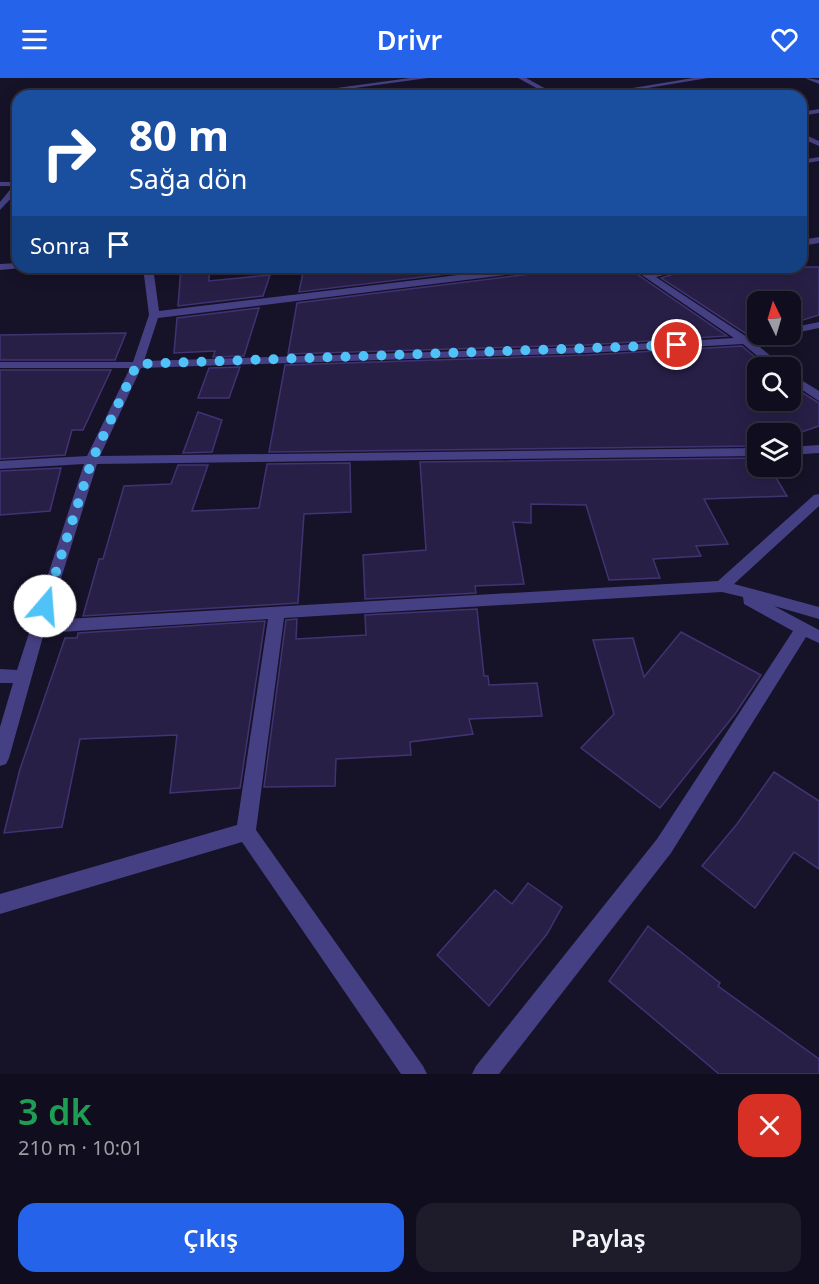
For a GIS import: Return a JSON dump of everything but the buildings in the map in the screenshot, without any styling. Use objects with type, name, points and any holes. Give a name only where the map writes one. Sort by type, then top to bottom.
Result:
[{"type":"street","points":[[329,90],[424,78]]},
{"type":"street","points":[[521,78],[544,90]]},
{"type":"street","points":[[626,90],[705,78]]},
{"type":"street","points":[[809,78],[819,82]]},
{"type":"street","points":[[0,207],[12,192]]},
{"type":"street","points":[[0,758],[38,627],[92,460],[137,364],[154,315],[149,273]]},
{"type":"street","points":[[154,315],[498,273]]},
{"type":"street","points":[[643,273],[766,357]]},
{"type":"street","points":[[647,276],[661,273]]},
{"type":"street","points":[[801,329],[819,325]]},
{"type":"street","points":[[0,365],[137,364],[586,350],[745,341]]},
{"type":"street","points":[[801,384],[819,397]]},
{"type":"street","points":[[801,450],[819,449]]},
{"type":"street","points":[[0,465],[92,460],[747,452]]},
{"type":"street","points":[[722,586],[819,498]]},
{"type":"street","points":[[38,627],[722,586],[819,613]]},
{"type":"street","points":[[484,1074],[664,846],[811,633],[722,586]]},
{"type":"street","points":[[277,613],[246,832],[415,1074]]},
{"type":"street","points":[[0,676],[23,677]]},
{"type":"street","points":[[0,904],[246,832]]},
{"type":"route","points":[[45,606],[92,460],[137,364],[562,351],[677,345]]}]
